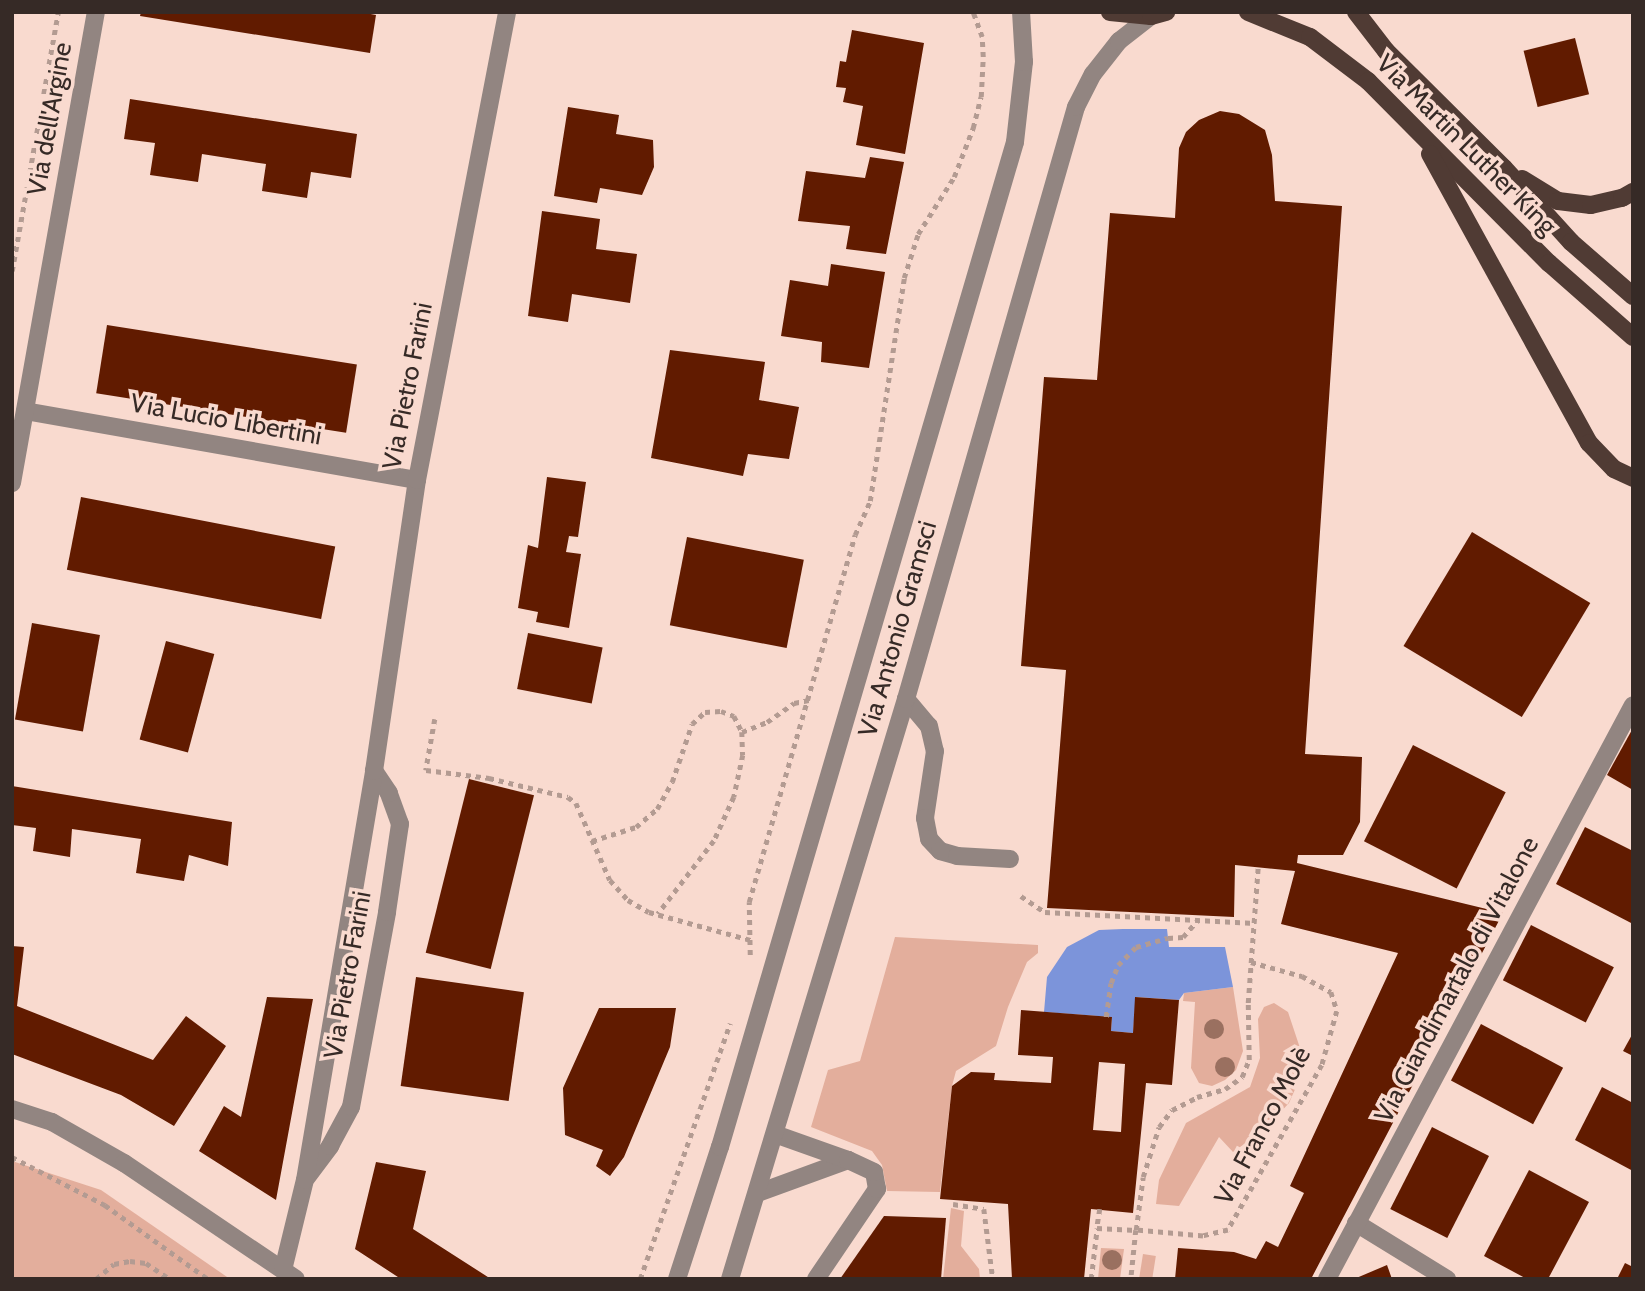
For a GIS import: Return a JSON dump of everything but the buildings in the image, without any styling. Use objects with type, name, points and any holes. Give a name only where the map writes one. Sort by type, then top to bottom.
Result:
[{"type":"main road","points":[[1110,12],[1159,14]]},
{"type":"main road","name":"Via Martin Luther King","points":[[1248,12],[1310,37],[1368,81],[1549,263],[1633,337]]},
{"type":"main road","name":"Via Martin Luther King","points":[[1356,12],[1386,51],[1504,168],[1571,242],[1633,296]]},
{"type":"main road","points":[[1420,135],[1590,443],[1614,469],[1633,478]]},
{"type":"main road","points":[[1504,168],[1558,201],[1591,205],[1622,198],[1633,192]]},
{"type":"street","name":"Via dell'Argine","points":[[12,483],[96,12]]},
{"type":"street","name":"Via Pietro Farini","points":[[290,1274],[374,771],[417,480],[507,12]]},
{"type":"street","name":"Via Antonio Gramsci","points":[[677,1279],[723,1135],[1015,142],[1024,62],[1021,12]]},
{"type":"street","name":"Via Antonio Gramsci","points":[[730,1279],[758,1194],[906,699],[1076,107],[1093,74],[1119,41],[1159,14]]},
{"type":"street","name":"Via Lucio Libertini","points":[[25,411],[417,480]]},
{"type":"street","points":[[906,699],[929,726],[935,751],[925,818],[929,839],[940,851],[957,856],[1010,859]]},
{"type":"street","name":"Via Giandimartalo di Vitalone","points":[[1327,1279],[1633,705]]},
{"type":"street","name":"Via Pietro Farini","points":[[305,1180],[330,1146],[351,1107],[387,912],[400,824],[389,793],[374,771]]},
{"type":"street","points":[[12,1109],[52,1122],[124,1163],[290,1274]]},
{"type":"street","points":[[775,1134],[874,1172],[877,1189],[816,1279]]},
{"type":"street","points":[[758,1194],[848,1160]]},
{"type":"street","points":[[1356,1223],[1447,1279]]},
{"type":"path","points":[[12,271],[58,12]]},
{"type":"path","points":[[750,964],[748,902],[856,535],[870,501],[904,278],[918,234],[954,177],[973,128],[981,97],[982,37],[973,12]]},
{"type":"path","points":[[742,732],[767,722],[794,703],[809,700]]},
{"type":"path","points":[[592,841],[636,827],[657,810],[672,782],[692,724],[705,712],[721,711],[734,716],[742,732],[743,755],[734,797],[714,841],[658,915]]},
{"type":"path","points":[[435,719],[426,770],[489,778],[568,797],[576,803],[610,880],[628,900],[658,915],[751,940]]},
{"type":"path","points":[[1131,1279],[1143,1177],[1159,1127],[1172,1110],[1197,1097],[1225,1090],[1242,1077],[1249,1060],[1251,962],[1258,868]]},
{"type":"path","points":[[1021,896],[1045,912],[1255,923]]},
{"type":"path","points":[[1106,1017],[1111,983],[1118,964],[1136,947],[1168,938],[1183,937],[1198,920]]},
{"type":"path","name":"Via Franco Molè","points":[[1097,1228],[1202,1237],[1228,1230],[1322,1065],[1337,1011],[1331,992],[1302,976],[1251,962]]},
{"type":"path","points":[[640,1279],[734,1010]]},
{"type":"path","points":[[12,1157],[105,1205],[208,1279]]},
{"type":"path","points":[[953,1204],[984,1209],[993,1279]]},
{"type":"path","points":[[1091,1279],[1100,1209]]},
{"type":"path","points":[[96,1279],[114,1264],[130,1261],[146,1263],[170,1279]]},
{"type":"shaded area","points":[[895,937],[1038,945],[1038,953],[1027,962],[1008,1007],[996,1046],[956,1071],[940,1192],[887,1191],[882,1165],[872,1151],[811,1127],[828,1070],[860,1061]]},
{"type":"shaded area","points":[[1233,987],[1243,1051],[1236,1070],[1225,1080],[1212,1086],[1199,1083],[1191,1068],[1195,1002],[1183,1001],[1184,993]]},
{"type":"shaded area","points":[[1274,1003],[1288,1012],[1302,1054],[1300,1078],[1289,1103],[1264,1130],[1233,1152],[1219,1137],[1179,1206],[1156,1204],[1159,1180],[1186,1123],[1250,1087],[1260,1058],[1258,1019],[1264,1007]]},
{"type":"shaded area","points":[[12,1161],[101,1190],[230,1279],[12,1279]]},
{"type":"shaded area","points":[[951,1208],[964,1211],[961,1246],[979,1269],[980,1279],[943,1279]]},
{"type":"shaded area","points":[[1101,1248],[1124,1249],[1120,1279],[1098,1279]]},
{"type":"shaded area","points":[[1143,1254],[1156,1256],[1152,1279],[1139,1279]]},
{"type":"water","points":[[1167,929],[1169,947],[1225,947],[1233,987],[1184,993],[1179,1000],[1136,997],[1133,1033],[1111,1031],[1112,1017],[1044,1012],[1047,977],[1067,947],[1099,930]]}]
